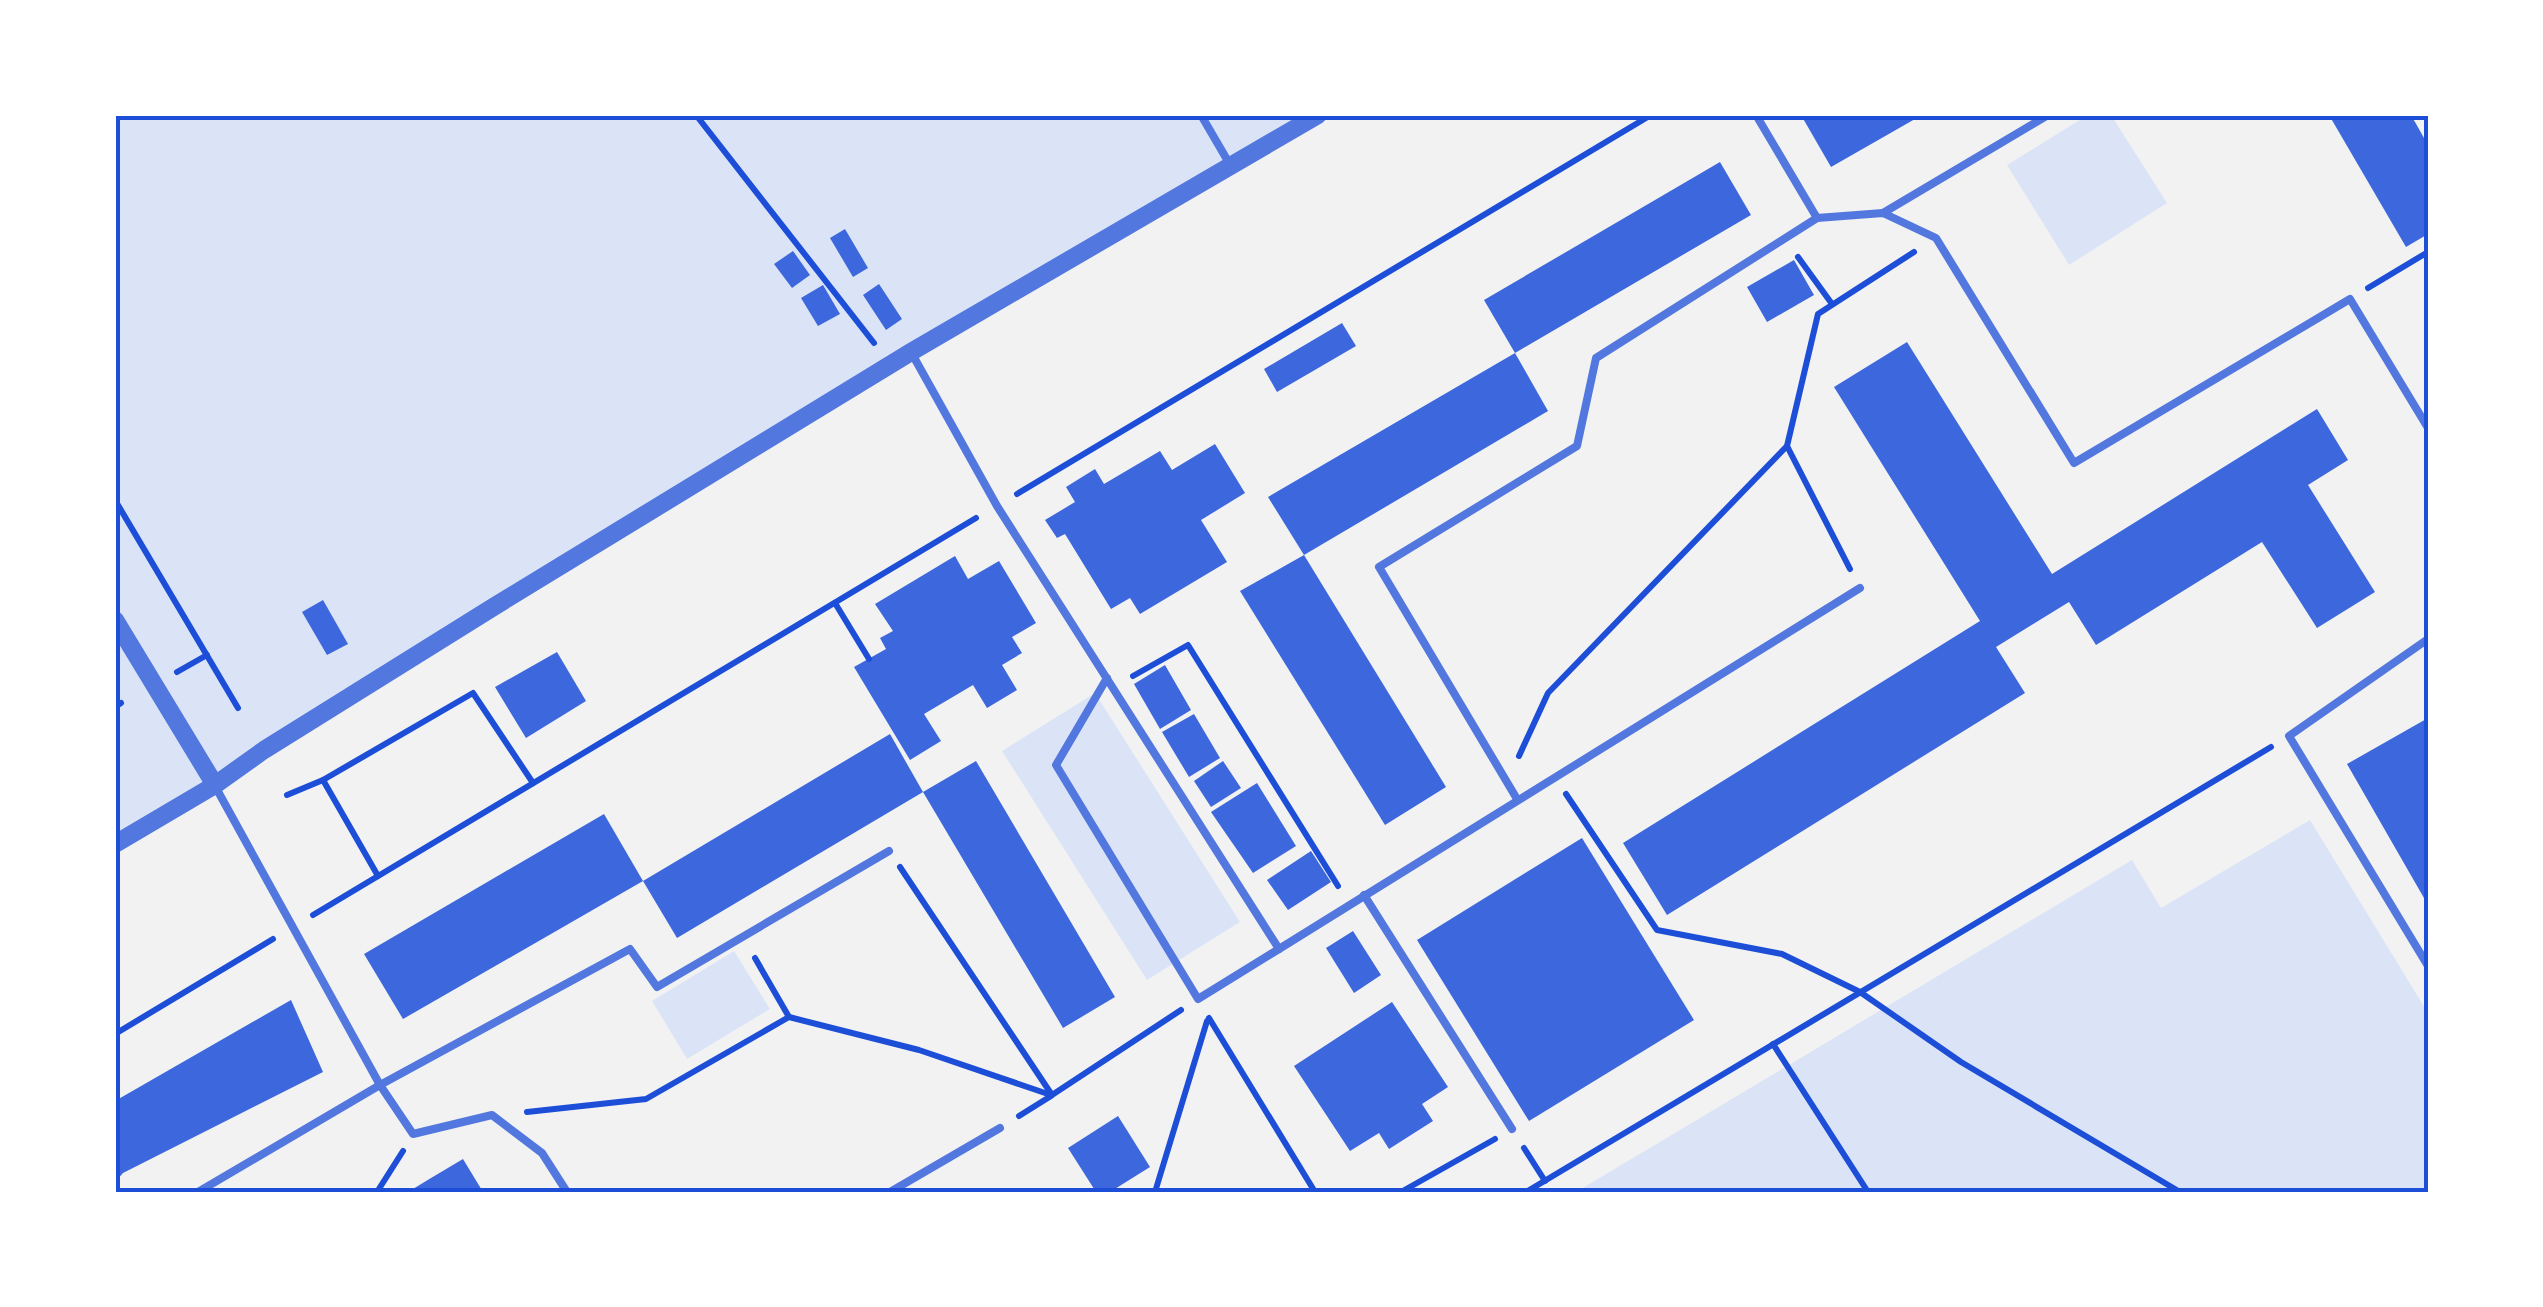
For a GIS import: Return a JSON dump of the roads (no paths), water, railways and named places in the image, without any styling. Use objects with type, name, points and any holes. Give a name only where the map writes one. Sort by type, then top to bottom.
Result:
[{"type":"street","points":[[115,844],[215,786],[264,750],[891,364],[1318,115]]},
{"type":"street","points":[[115,620],[215,786]]},
{"type":"lane","points":[[1201,115],[1232,167]]},
{"type":"lane","points":[[1756,115],[1817,218]]},
{"type":"lane","points":[[1517,799],[1378,567],[1577,446],[1596,358],[1817,218],[1883,213],[2048,115]]},
{"type":"lane","points":[[1883,213],[1936,238],[2074,462],[2350,299],[2428,428]]},
{"type":"lane","points":[[911,352],[997,506],[1278,949]]},
{"type":"lane","points":[[1107,678],[1056,765],[1198,999],[1860,588]]},
{"type":"lane","points":[[2428,640],[2289,736],[2428,966]]},
{"type":"lane","points":[[215,786],[380,1085],[414,1134],[492,1115],[542,1153],[567,1192]]},
{"type":"lane","points":[[198,1192],[380,1085],[630,948],[658,987],[889,851]]},
{"type":"lane","points":[[1364,895],[1512,1130]]},
{"type":"lane","points":[[890,1192],[1000,1128]]}]
